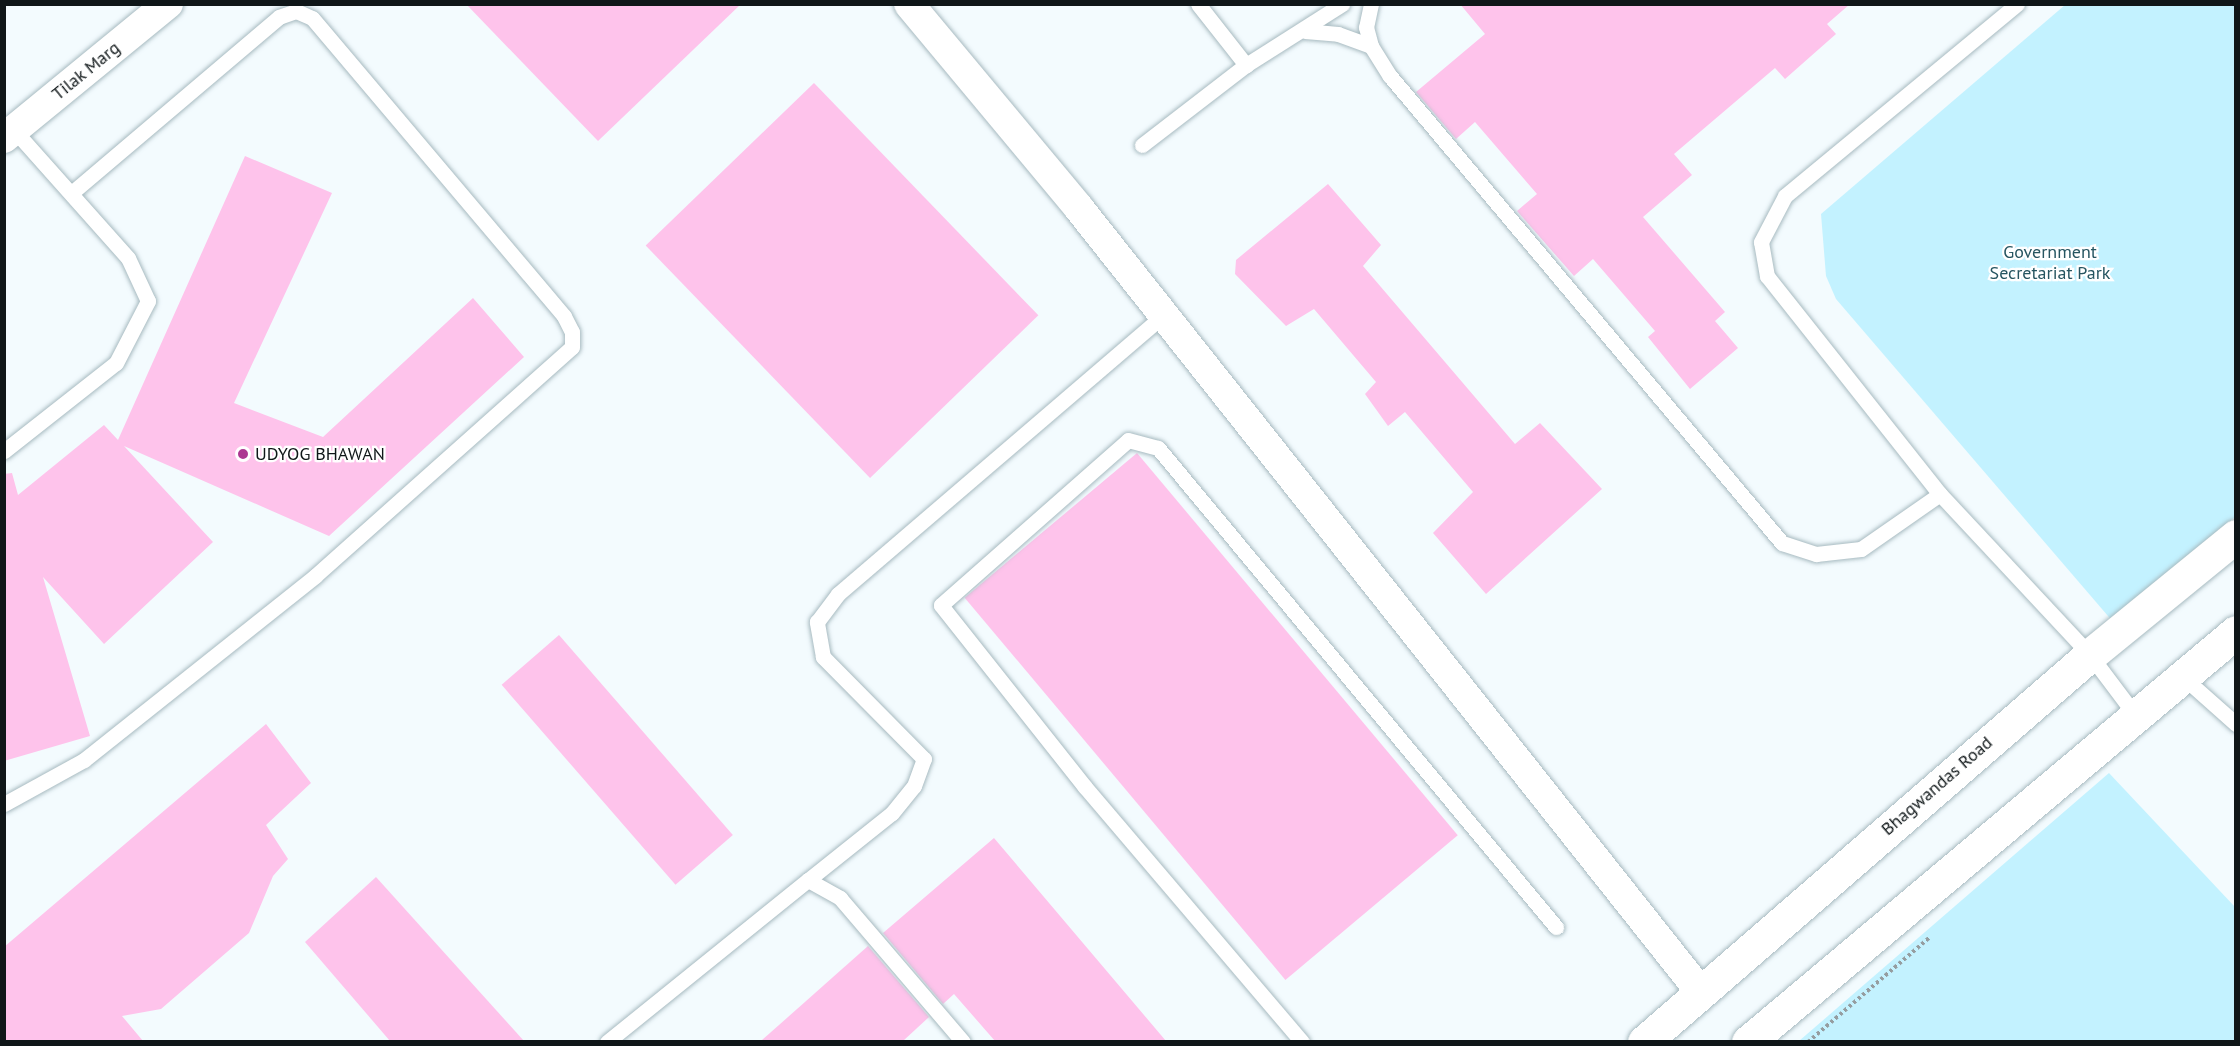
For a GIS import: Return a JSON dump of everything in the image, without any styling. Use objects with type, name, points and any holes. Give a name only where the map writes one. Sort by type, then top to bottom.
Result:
[{"type":"street","name":"Tilak Marg","points":[[9,134],[168,4]]},
{"type":"street","points":[[909,4],[1164,315],[1699,990]]},
{"type":"street","name":"Bhagwandas Road","points":[[1644,1041],[1699,990],[2090,655],[2235,536]]},
{"type":"street","points":[[1748,1041],[2235,632]]},
{"type":"lane","points":[[1198,4],[1246,65]]},
{"type":"lane","points":[[1142,145],[1246,65],[1304,31],[1342,4]]},
{"type":"lane","points":[[1371,4],[1366,27],[1371,46],[1390,76],[1782,543],[1816,554],[1861,549],[1940,494]]},
{"type":"lane","points":[[2017,4],[1785,196],[1761,242],[1767,276],[1781,298],[1940,494],[2090,655],[2136,716]]},
{"type":"lane","points":[[4,804],[84,760],[315,576],[572,346],[572,332],[564,316],[312,18],[296,11],[279,17],[73,192]]},
{"type":"lane","points":[[1304,31],[1331,32],[1371,46]]},
{"type":"lane","points":[[4,451],[116,363],[148,301],[128,258],[73,192],[9,134]]},
{"type":"lane","points":[[608,1041],[892,813],[914,786],[924,759],[823,657],[817,622],[838,594],[1164,315]]},
{"type":"lane","points":[[1302,1041],[1086,787],[941,605],[1128,440],[1158,448],[1557,927]]},
{"type":"lane","points":[[2183,677],[2235,724]]},
{"type":"lane","points":[[808,880],[840,898],[963,1041]]},
{"type":"green space","name":"Government Secretariat Park","points":[[2065,5],[2235,5],[2235,517],[2114,623],[1836,299],[1826,276],[1821,214]]},
{"type":"green space","points":[[2109,773],[2235,907],[2235,1041],[1799,1041]]},
{"type":"building","points":[[466,4],[741,4],[598,141]]},
{"type":"building","points":[[1460,4],[1850,4],[1827,24],[1836,34],[1785,79],[1775,68],[1674,154],[1692,175],[1643,217],[1725,312],[1715,321],[1738,348],[1690,389],[1648,337],[1655,331],[1593,259],[1574,276],[1517,211],[1537,194],[1475,122],[1456,139],[1416,92],[1485,34]]},
{"type":"building","points":[[814,83],[1038,315],[870,478],[646,246]]},
{"type":"building","name":"UDYOG BHAWAN","points":[[245,156],[332,193],[234,403],[323,437],[473,298],[524,357],[329,536],[124,446],[213,542],[104,644],[43,577],[90,736],[4,761],[4,474],[12,473],[18,495],[104,425],[118,440]]},
{"type":"building","points":[[1328,184],[1381,245],[1363,266],[1515,444],[1540,423],[1602,489],[1486,594],[1433,533],[1473,492],[1405,412],[1388,426],[1365,394],[1376,382],[1314,309],[1286,326],[1235,274],[1236,260]]},
{"type":"building","points":[[1137,453],[1458,835],[1285,980],[965,598]]},
{"type":"building","points":[[559,635],[733,835],[675,885],[502,685]]},
{"type":"building","points":[[266,724],[311,783],[266,825],[288,859],[273,876],[249,933],[161,1009],[122,1016],[143,1041],[4,1041],[4,947]]},
{"type":"building","points":[[994,838],[1166,1041],[995,1041],[954,994],[943,1004],[883,933]]},
{"type":"building","points":[[376,877],[524,1041],[390,1041],[305,942]]},
{"type":"building","points":[[868,946],[929,1017],[903,1041],[761,1041]]},
{"type":"place","name":"UDYOG BHAWAN","points":[[243,454]]}]
